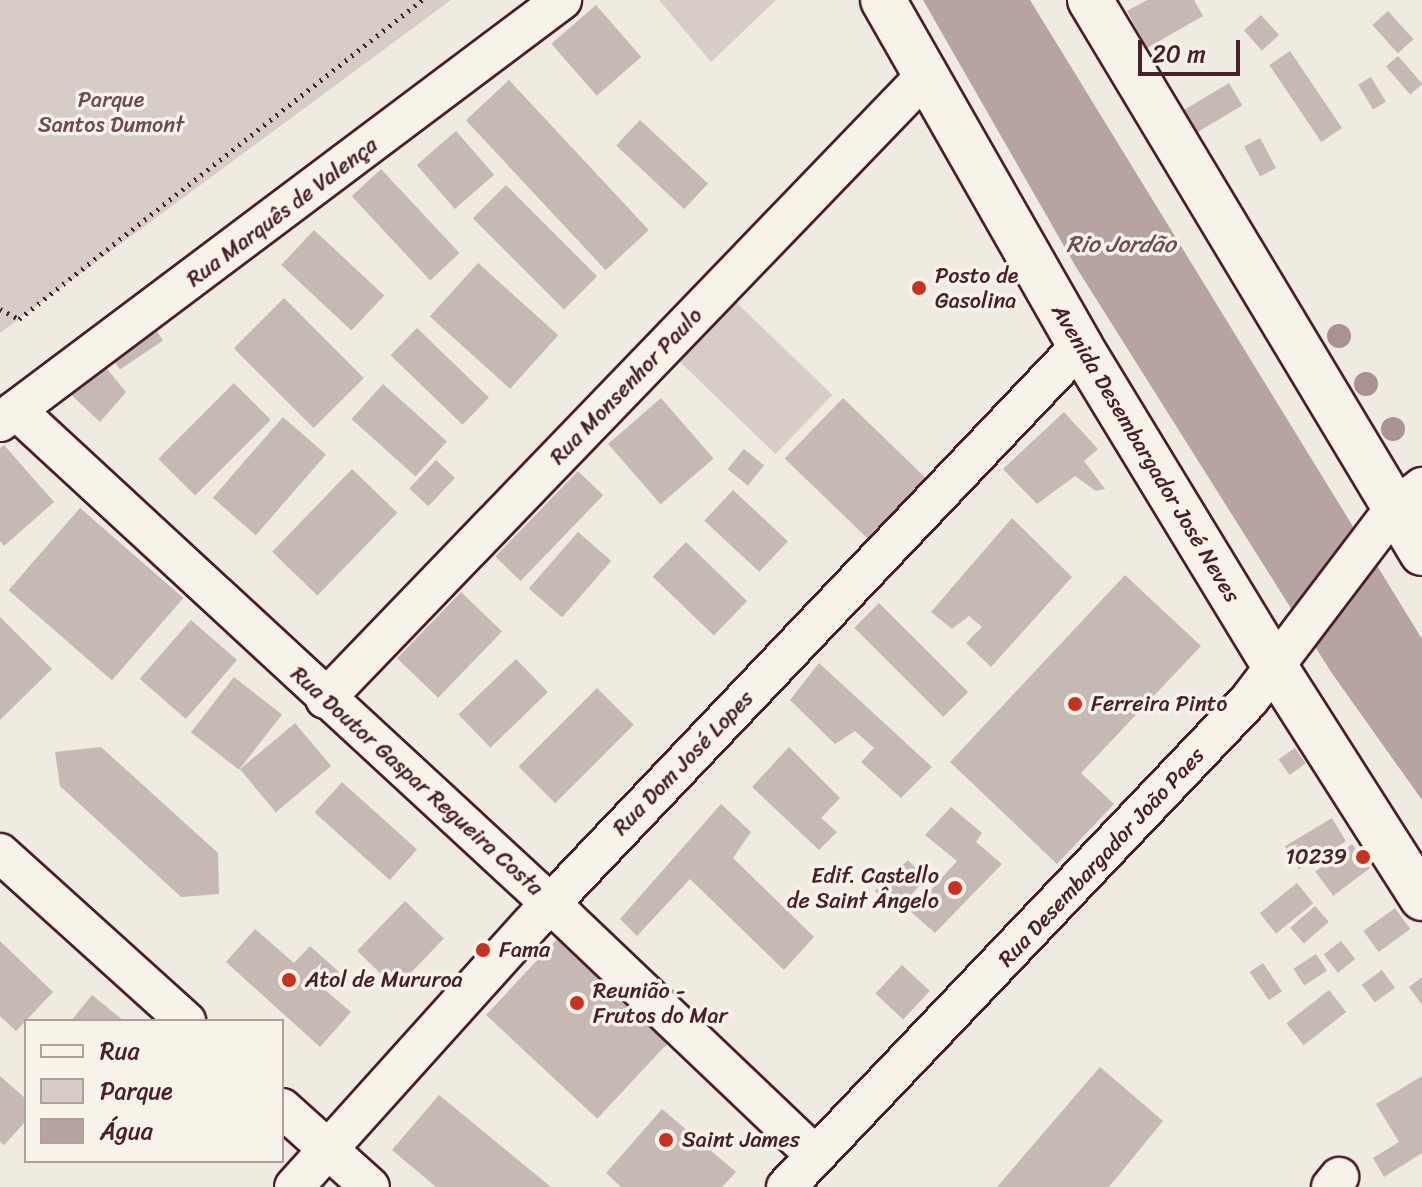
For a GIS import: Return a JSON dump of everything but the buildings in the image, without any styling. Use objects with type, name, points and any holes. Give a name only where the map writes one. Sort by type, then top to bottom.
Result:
[{"type":"main road","name":"Avenida Desembargador José Neves","points":[[883,0],[1080,346],[1283,658],[1422,898]]},
{"type":"main road","points":[[1090,0],[1422,553]]},
{"type":"street","name":"Rua Marquês de Valença","points":[[8,416],[562,0]]},
{"type":"street","name":"Rua Monsenhor Paulo","points":[[325,699],[927,74]]},
{"type":"street","name":"Rua Dom José Lopes","points":[[294,1187],[551,903],[1080,346]]},
{"type":"street","name":"Rua Doutor Gaspar Regueira Costa","points":[[8,416],[551,903],[815,1155]]},
{"type":"street","name":"Rua Desembargador João Paes","points":[[786,1187],[1095,865],[1283,658],[1396,511]]},
{"type":"street","points":[[0,853],[184,1019]]},
{"type":"street","points":[[284,1110],[370,1187]]},
{"type":"path","points":[[0,309],[19,319],[422,0]]},
{"type":"green space","name":"Parque Santos Dumont","points":[[0,0],[451,0],[0,333]]},
{"type":"green space","points":[[659,0],[776,0],[711,62]]},
{"type":"green space","points":[[736,302],[832,395],[775,454],[679,361]]},
{"type":"water","name":"Rio Jordão","points":[[923,0],[1030,0],[1422,639],[1422,800],[1331,672],[1076,267]]},
{"type":"place","name":"Posto de Gasolina","points":[[919,288]]},
{"type":"place","name":"Ferreira Pinto","points":[[1075,704]]},
{"type":"place","name":"10239","points":[[1363,857]]},
{"type":"place","name":"Edif. Castello de Saint Ângelo","points":[[955,888]]},
{"type":"place","name":"Fama","points":[[483,950]]},
{"type":"place","name":"Atol de Mururoa","points":[[289,980]]},
{"type":"place","name":"Reunião - Frutos do Mar","points":[[577,1003]]},
{"type":"place","name":"Saint James","points":[[666,1140]]}]
